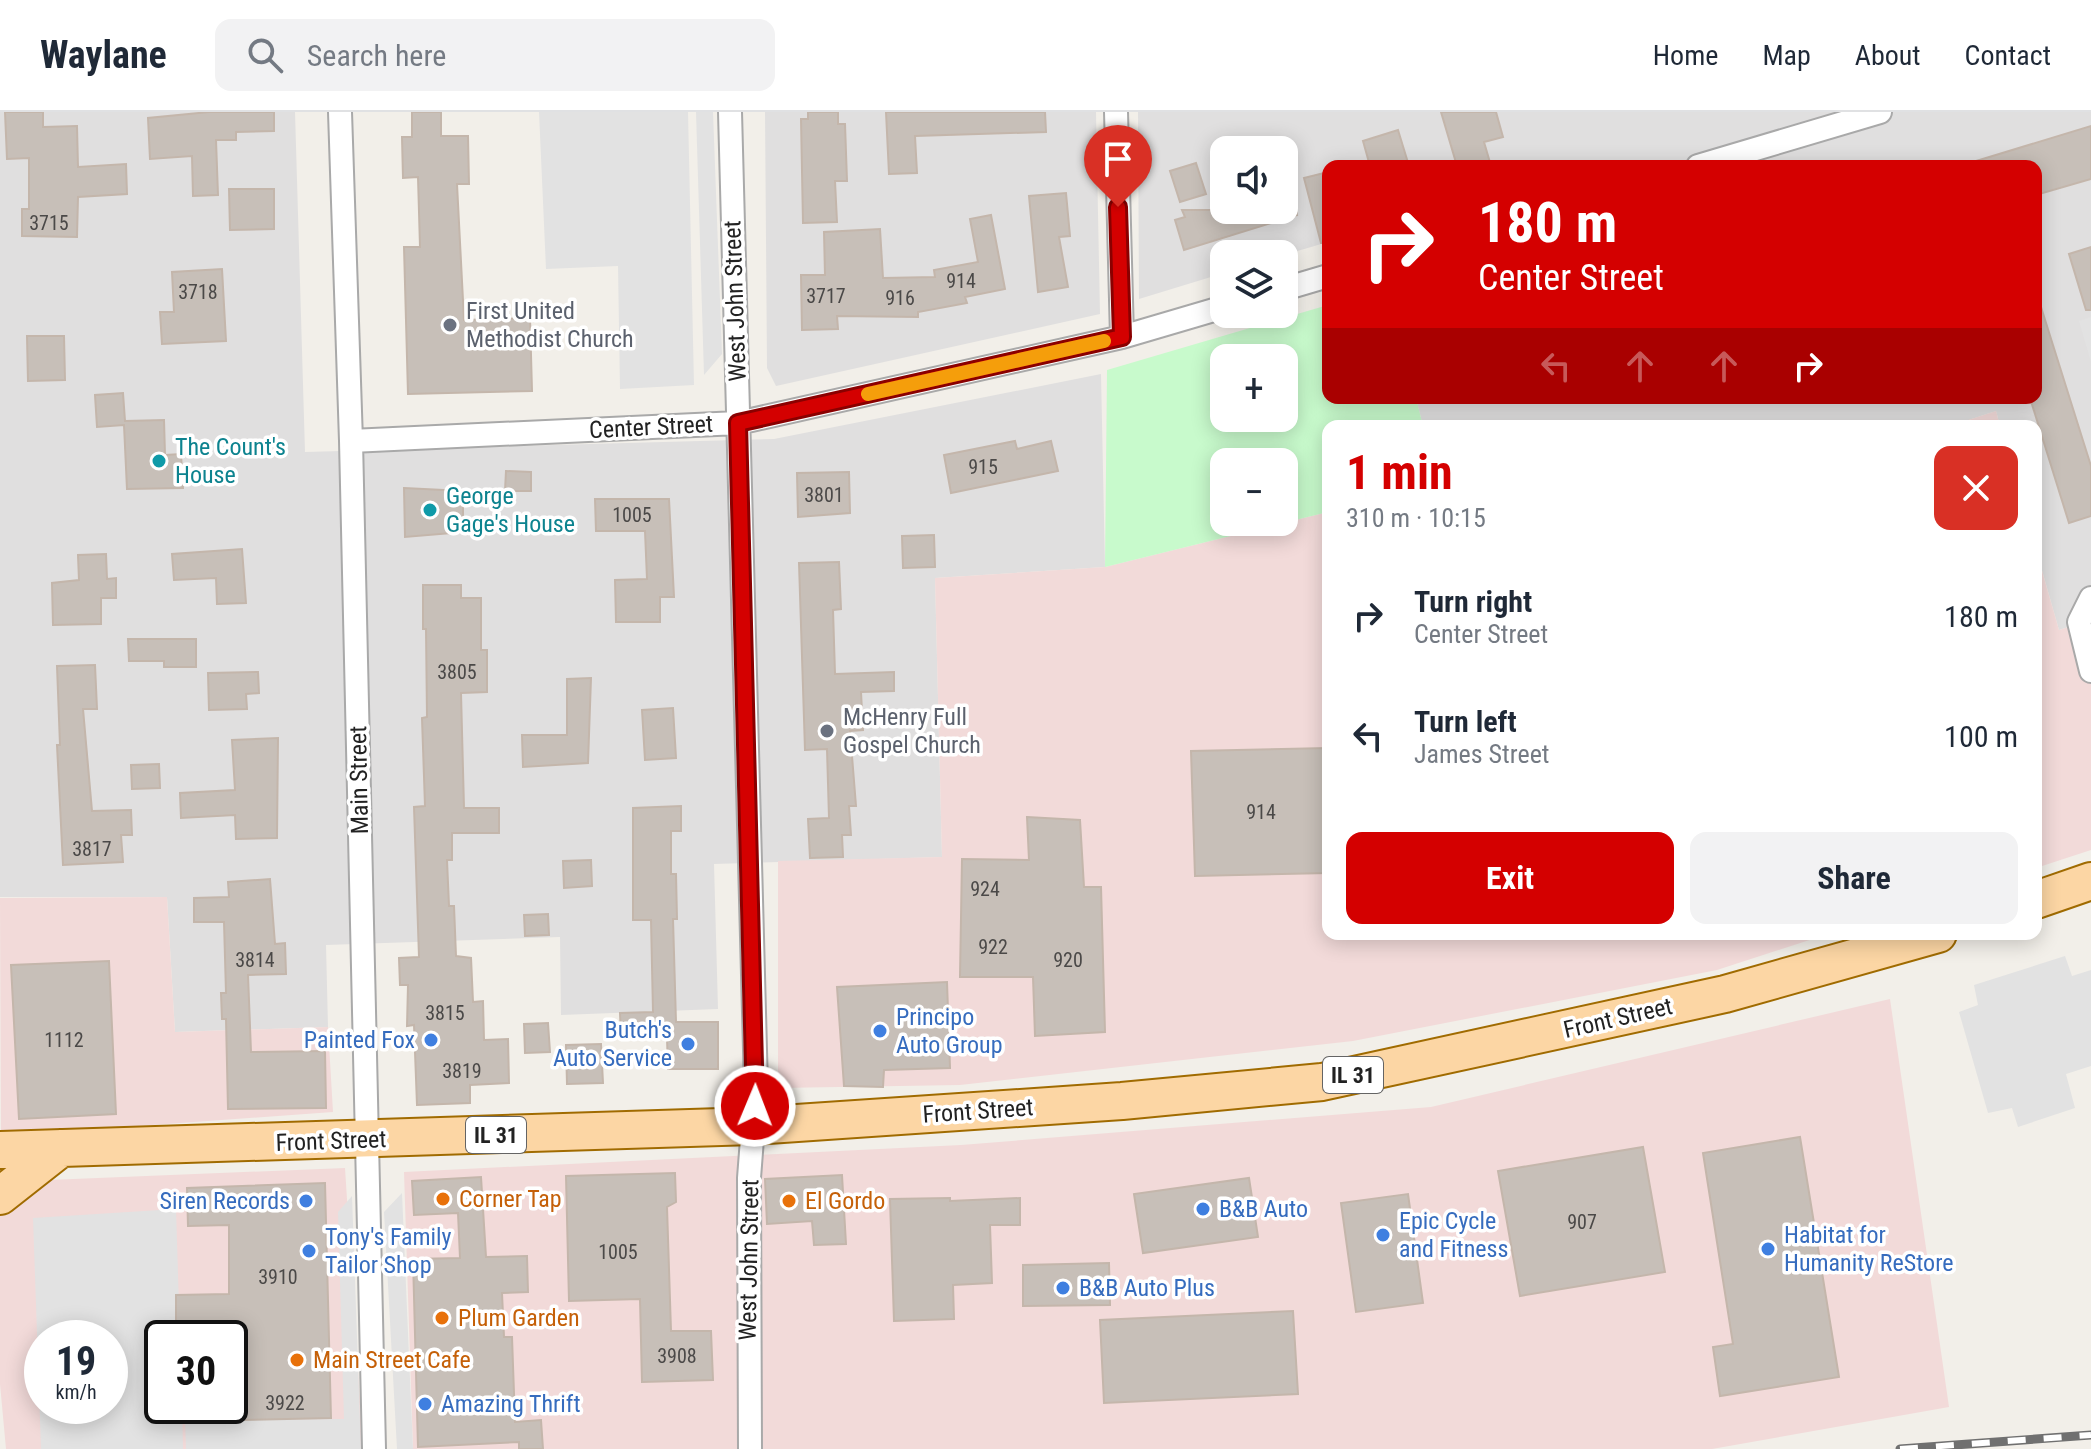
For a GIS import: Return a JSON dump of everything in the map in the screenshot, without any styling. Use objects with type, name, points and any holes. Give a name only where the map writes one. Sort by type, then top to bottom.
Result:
[{"type":"main road","points":[[2042,898],[2091,881]]},
{"type":"main road","name":"Front Street","points":[[0,1150],[753,1126],[1122,1101],[1322,1082],[1725,994],[1917,940]]},
{"type":"main road","points":[[0,1196],[61,1148]]},
{"type":"street","name":"Main Street","points":[[340,112],[351,441],[374,1449]]},
{"type":"street","name":"West John Street","points":[[730,112],[756,1087],[749,1210],[750,1449]]},
{"type":"street","points":[[1116,112],[1122,337]]},
{"type":"street","points":[[1718,160],[1880,112]]},
{"type":"street","points":[[1298,285],[1322,278]]},
{"type":"street","name":"Center Street","points":[[351,441],[738,423],[1122,337],[1210,311]]},
{"type":"street","points":[[2088,661],[2079,622],[2091,598]]},
{"type":"shaded area","points":[[0,112],[295,112],[305,452],[774,439],[1101,374],[1105,567],[935,578],[942,857],[714,864],[718,1009],[561,1015],[560,937],[326,945],[328,1027],[175,1032],[167,897],[0,897]]},
{"type":"shaded area","points":[[539,112],[688,112],[694,385],[620,389],[618,266],[546,269]]},
{"type":"shaded area","points":[[696,112],[713,112],[722,354],[704,375]]},
{"type":"shaded area","points":[[765,112],[1096,112],[1100,314],[776,386],[767,368]]},
{"type":"shaded area","points":[[1138,112],[2091,112],[2091,620],[2059,630],[2042,570],[2042,420],[1998,420],[1996,411],[1968,420],[1422,420],[1418,404],[2042,404],[2042,160],[1322,160],[1322,244],[1298,251],[1298,240],[1210,240],[1210,277],[1139,299]]},
{"type":"shaded area","points":[[2091,317],[2091,362],[2079,321]]},
{"type":"shaded area","points":[[1996,411],[1998,420],[1968,420]]},
{"type":"shaded area","points":[[1322,513],[1322,940],[1810,940],[1717,970],[1353,1041],[960,1085],[778,1088],[778,861],[942,857],[935,578],[1105,567],[1231,536],[1298,536],[1298,519]]},
{"type":"shaded area","points":[[2042,571],[2059,630],[2091,620],[2091,850],[2042,866]]},
{"type":"shaded area","points":[[167,897],[175,1032],[328,1027],[333,1112],[1,1136],[0,898]]},
{"type":"shaded area","points":[[2065,956],[2072,976],[2091,970],[2091,1066],[2066,1074],[2075,1108],[2018,1127],[2012,1108],[1988,1113],[1959,1012],[1978,1005],[1974,985]]},
{"type":"shaded area","points":[[1890,999],[1949,1407],[1712,1449],[413,1449],[404,1172],[961,1145],[1431,1107]]},
{"type":"shaded area","points":[[345,1168],[363,1449],[6,1449],[0,1384],[0,1182]]},
{"type":"shaded area","points":[[402,1193],[413,1449],[397,1449],[384,1212]]},
{"type":"shaded area","points":[[352,1196],[361,1449],[186,1449],[185,1424],[248,1424],[248,1420],[344,1419],[338,1212]]},
{"type":"shaded area","points":[[176,1209],[179,1320],[144,1320],[144,1424],[182,1424],[183,1449],[41,1449],[40,1424],[128,1424],[128,1320],[37,1320],[33,1218]]},
{"type":"green space","points":[[1322,307],[1322,404],[1418,404],[1422,420],[1322,420],[1322,513],[1298,519],[1298,448],[1210,448],[1210,536],[1231,536],[1105,567],[1107,370],[1250,328],[1298,328],[1298,314]]},
{"type":"building","points":[[5,112],[43,112],[43,127],[77,126],[78,167],[126,164],[127,194],[78,197],[77,237],[22,236],[22,209],[29,209],[29,158],[7,159]]},
{"type":"building","points":[[209,112],[274,112],[274,131],[236,132],[236,140],[216,140],[218,195],[193,196],[192,156],[150,159],[148,118]]},
{"type":"building","points":[[412,112],[441,112],[441,136],[468,136],[469,184],[457,184],[464,320],[530,318],[532,391],[408,394],[404,247],[420,247],[418,177],[403,178],[402,137],[412,137]]},
{"type":"building","points":[[808,112],[838,112],[838,124],[845,124],[847,181],[835,181],[837,222],[803,223],[801,119],[808,119]]},
{"type":"building","points":[[886,112],[1045,112],[1046,132],[915,136],[917,173],[889,174]]},
{"type":"building","points":[[1441,112],[1496,112],[1503,137],[1484,142],[1489,160],[1455,160]]},
{"type":"building","points":[[2091,126],[2091,179],[2042,193],[2042,160],[1979,160]]},
{"type":"building","points":[[1398,130],[1407,160],[1368,160],[1363,141]]},
{"type":"building","points":[[1196,163],[1206,194],[1180,202],[1170,171]]},
{"type":"building","points":[[1322,174],[1322,243],[1321,243],[1304,178]]},
{"type":"building","points":[[229,189],[274,189],[274,229],[230,230]]},
{"type":"building","points":[[1066,193],[1070,236],[1059,237],[1068,287],[1038,292],[1029,196]]},
{"type":"building","points":[[1182,210],[1210,210],[1210,224],[1268,224],[1184,250],[1175,220],[1185,217]]},
{"type":"building","points":[[991,215],[1005,289],[965,297],[967,303],[918,312],[918,317],[837,316],[838,329],[802,330],[801,275],[825,275],[824,232],[880,229],[883,278],[935,277],[934,270],[978,262],[970,219]]},
{"type":"building","points":[[2091,247],[2091,310],[2086,310],[2069,254]]},
{"type":"building","points":[[222,269],[226,341],[162,344],[160,312],[174,312],[172,272]]},
{"type":"building","points":[[2042,310],[2091,466],[2091,516],[2069,523],[2042,436],[2042,420],[2037,420],[2032,404],[2042,404]]},
{"type":"building","points":[[27,336],[64,336],[65,380],[28,381]]},
{"type":"building","points":[[123,393],[125,421],[164,420],[165,455],[181,454],[183,488],[127,489],[124,425],[97,427],[95,395]]},
{"type":"building","points":[[1015,441],[1017,449],[1051,441],[1058,471],[951,493],[944,455]]},
{"type":"building","points":[[506,471],[531,472],[531,491],[505,491]]},
{"type":"building","points":[[849,472],[850,513],[798,517],[797,473]]},
{"type":"building","points":[[404,488],[463,491],[463,532],[405,537]]},
{"type":"building","points":[[595,499],[669,499],[674,597],[660,597],[660,622],[616,622],[615,580],[647,579],[645,531],[596,531]]},
{"type":"building","points":[[934,535],[935,567],[903,568],[902,536]]},
{"type":"building","points":[[242,549],[246,603],[217,604],[216,578],[174,580],[172,554]]},
{"type":"building","points":[[106,554],[107,579],[116,578],[116,598],[101,598],[101,624],[53,625],[52,583],[79,580],[78,555]]},
{"type":"building","points":[[839,562],[841,609],[833,610],[835,674],[894,672],[894,691],[861,692],[863,730],[850,731],[856,806],[849,806],[851,835],[842,835],[843,857],[810,858],[808,819],[829,818],[827,749],[805,750],[799,563]]},
{"type":"building","points":[[423,585],[461,585],[461,598],[481,598],[481,650],[487,650],[487,692],[461,693],[464,808],[499,808],[499,833],[452,833],[452,860],[447,860],[449,906],[454,906],[456,956],[471,958],[473,1002],[483,1001],[484,1040],[508,1039],[509,1083],[470,1085],[470,1103],[417,1105],[414,1025],[407,1026],[408,985],[400,985],[399,958],[419,957],[414,807],[425,806],[422,718],[427,717]]},
{"type":"building","points":[[128,639],[196,639],[196,667],[164,667],[164,661],[129,661]]},
{"type":"building","points":[[95,665],[97,709],[83,709],[92,811],[131,810],[132,835],[121,835],[123,862],[63,865],[57,666]]},
{"type":"building","points":[[258,672],[259,693],[246,694],[247,709],[209,710],[208,673]]},
{"type":"building","points":[[591,678],[588,763],[523,767],[522,735],[567,735],[567,679]]},
{"type":"building","points":[[673,708],[676,758],[645,760],[642,710]]},
{"type":"building","points":[[278,738],[277,838],[236,839],[235,815],[181,818],[180,793],[235,790],[232,740]]},
{"type":"building","points":[[1322,748],[1322,873],[1195,876],[1191,751]]},
{"type":"building","points":[[159,764],[160,788],[132,789],[131,765]]},
{"type":"building","points":[[681,806],[681,831],[671,831],[671,874],[676,874],[677,919],[673,919],[676,1022],[718,1022],[718,1069],[668,1069],[667,1038],[621,1039],[620,1013],[653,1012],[651,920],[633,920],[633,808]]},
{"type":"building","points":[[1027,817],[1080,820],[1084,887],[1101,887],[1105,1032],[1035,1036],[1033,977],[960,977],[962,859],[1029,860]]},
{"type":"building","points":[[591,860],[592,886],[564,888],[563,861]]},
{"type":"building","points":[[270,879],[275,944],[285,943],[286,974],[248,975],[251,1052],[325,1051],[326,1108],[228,1109],[226,1019],[222,1019],[221,993],[226,993],[224,922],[194,922],[194,898],[229,897],[228,882]]},
{"type":"building","points":[[548,914],[549,935],[525,936],[524,915]]},
{"type":"building","points":[[109,961],[116,1114],[19,1119],[11,965]]},
{"type":"building","points":[[947,982],[950,1068],[884,1070],[883,1087],[844,1086],[837,987]]},
{"type":"building","points":[[548,1023],[550,1052],[525,1053],[524,1024]]},
{"type":"building","points":[[601,1044],[603,1083],[567,1084],[566,1045]]},
{"type":"building","name":"Habitat for Humanity ReStore","points":[[1800,1137],[1839,1377],[1720,1396],[1713,1347],[1733,1344],[1703,1153]]},
{"type":"building","points":[[1643,1147],[1665,1272],[1520,1296],[1498,1171]]},
{"type":"building","points":[[675,1173],[676,1202],[667,1207],[671,1331],[711,1331],[713,1380],[642,1382],[640,1299],[569,1301],[566,1176]]},
{"type":"building","points":[[842,1175],[846,1244],[814,1245],[812,1221],[767,1224],[765,1179]]},
{"type":"building","points":[[481,1177],[486,1257],[527,1256],[528,1292],[502,1293],[504,1337],[512,1337],[515,1422],[541,1420],[543,1449],[519,1449],[519,1442],[418,1447],[413,1259],[460,1258],[458,1213],[414,1215],[412,1181]]},
{"type":"building","points":[[1249,1178],[1258,1237],[1143,1253],[1134,1194]]},
{"type":"building","points":[[325,1183],[331,1418],[248,1420],[248,1320],[176,1320],[176,1295],[229,1294],[229,1225],[188,1226],[187,1188]]},
{"type":"building","points":[[1408,1194],[1423,1303],[1356,1312],[1341,1203]]},
{"type":"building","points":[[950,1198],[950,1201],[1020,1198],[1020,1225],[990,1225],[992,1283],[953,1285],[954,1319],[894,1321],[890,1199]]},
{"type":"building","points":[[1109,1263],[1110,1305],[1023,1306],[1023,1265]]},
{"type":"building","points":[[1293,1311],[1298,1394],[1104,1403],[1100,1320]]},
{"type":"railway","points":[[1900,1449],[2091,1435]]},
{"type":"slow traffic","points":[[868,394],[1104,341]]},
{"type":"place","name":"First United Methodist Church","points":[[450,325]]},
{"type":"place","name":"The Count's House","points":[[159,461]]},
{"type":"place","name":"George Gage's House","points":[[430,510]]},
{"type":"place","name":"McHenry Full Gospel Church","points":[[827,731]]},
{"type":"place","name":"Principo Auto Group","points":[[880,1031]]},
{"type":"place","name":"Painted Fox","points":[[431,1040]]},
{"type":"place","name":"Butch's Auto Service","points":[[688,1044]]},
{"type":"place","name":"Corner Tap","points":[[443,1199]]},
{"type":"place","name":"Siren Records","points":[[306,1201]]},
{"type":"place","name":"El Gordo","points":[[789,1201]]},
{"type":"place","name":"B&B Auto","points":[[1203,1209]]},
{"type":"place","name":"Epic Cycle and Fitness","points":[[1383,1235]]},
{"type":"place","name":"Habitat for Humanity ReStore","points":[[1768,1249]]},
{"type":"place","name":"Tony's Family Tailor Shop","points":[[309,1251]]},
{"type":"place","name":"B&B Auto Plus","points":[[1063,1288]]},
{"type":"place","name":"Plum Garden","points":[[442,1318]]},
{"type":"place","name":"Main Street Cafe","points":[[297,1360]]},
{"type":"place","name":"Amazing Thrift","points":[[425,1404]]},
{"type":"route","points":[[755,1106],[738,423],[1122,337],[1118,207]]}]
